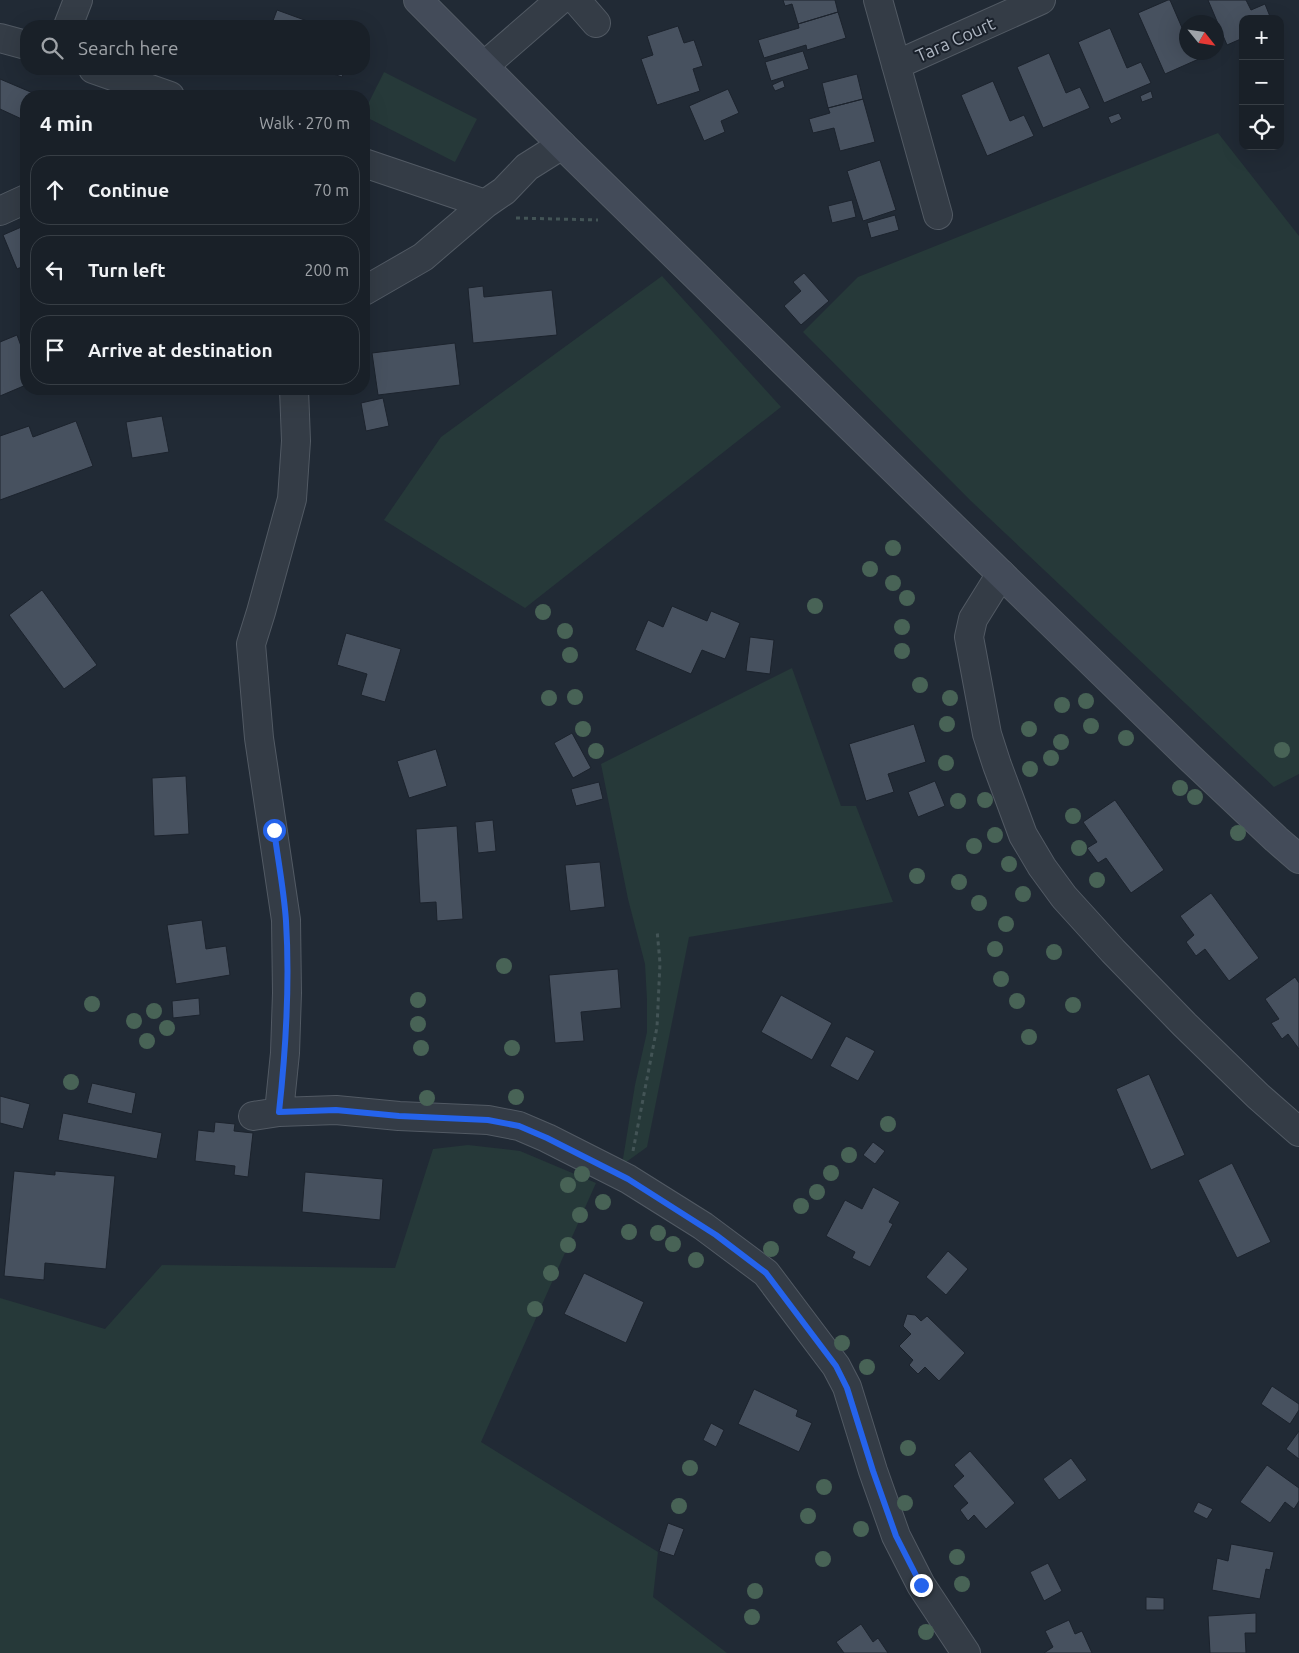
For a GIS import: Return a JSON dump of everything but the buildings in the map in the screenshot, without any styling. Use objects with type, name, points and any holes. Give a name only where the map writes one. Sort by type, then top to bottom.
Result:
[{"type":"main road","points":[[418,0],[628,210],[1001,574],[1196,763],[1299,859]]},
{"type":"street","points":[[70,20],[78,0]]},
{"type":"street","points":[[484,66],[560,0]]},
{"type":"street","points":[[576,0],[596,23]]},
{"type":"street","name":"Tara Court","points":[[878,0],[938,214]]},
{"type":"street","name":"Tara Court","points":[[896,65],[1041,0]]},
{"type":"street","points":[[0,38],[20,44]]},
{"type":"street","points":[[110,75],[153,90]]},
{"type":"street","points":[[370,288],[423,257],[485,204],[504,191],[527,167],[562,145]]},
{"type":"street","points":[[370,165],[485,204]]},
{"type":"street","points":[[0,212],[20,202]]},
{"type":"street","points":[[294,395],[296,441],[292,499],[261,612],[250,644],[259,738],[286,920],[287,993],[285,1053],[266,1114],[336,1110],[399,1116],[472,1119],[519,1126],[628,1179],[703,1226],[766,1273],[836,1366],[847,1388],[896,1536],[921,1585],[966,1653]]},
{"type":"street","points":[[1001,574],[974,619],[969,637],[988,734],[997,765],[1023,835],[1042,867],[1064,897],[1113,951],[1258,1096],[1299,1132]]},
{"type":"path","points":[[485,204],[506,217],[532,220],[600,220],[628,210]]},
{"type":"path","points":[[628,1179],[657,1027],[660,962],[657,930]]},
{"type":"shaded area","points":[[384,72],[477,119],[455,162],[370,119],[370,100]]},
{"type":"shaded area","points":[[1218,133],[1299,236],[1299,774],[1274,787],[971,501],[803,332],[858,277]]},
{"type":"shaded area","points":[[662,276],[781,407],[525,608],[384,520],[441,437]]},
{"type":"shaded area","points":[[792,668],[841,806],[856,806],[893,902],[689,937],[647,1147],[622,1165],[635,1085],[647,1032],[647,1000],[645,964],[628,899],[601,764]]},
{"type":"shaded area","points":[[468,1145],[520,1151],[596,1183],[481,1442],[658,1552],[653,1597],[727,1653],[0,1653],[0,1298],[105,1329],[162,1265],[395,1268],[433,1149]]},
{"type":"route","points":[[274,830],[286,920],[287,993],[285,1053],[279,1112],[336,1110],[399,1116],[456,1117],[488,1120],[519,1126],[602,1164],[716,1235],[766,1273],[836,1366],[847,1388],[896,1536],[921,1585]]}]
